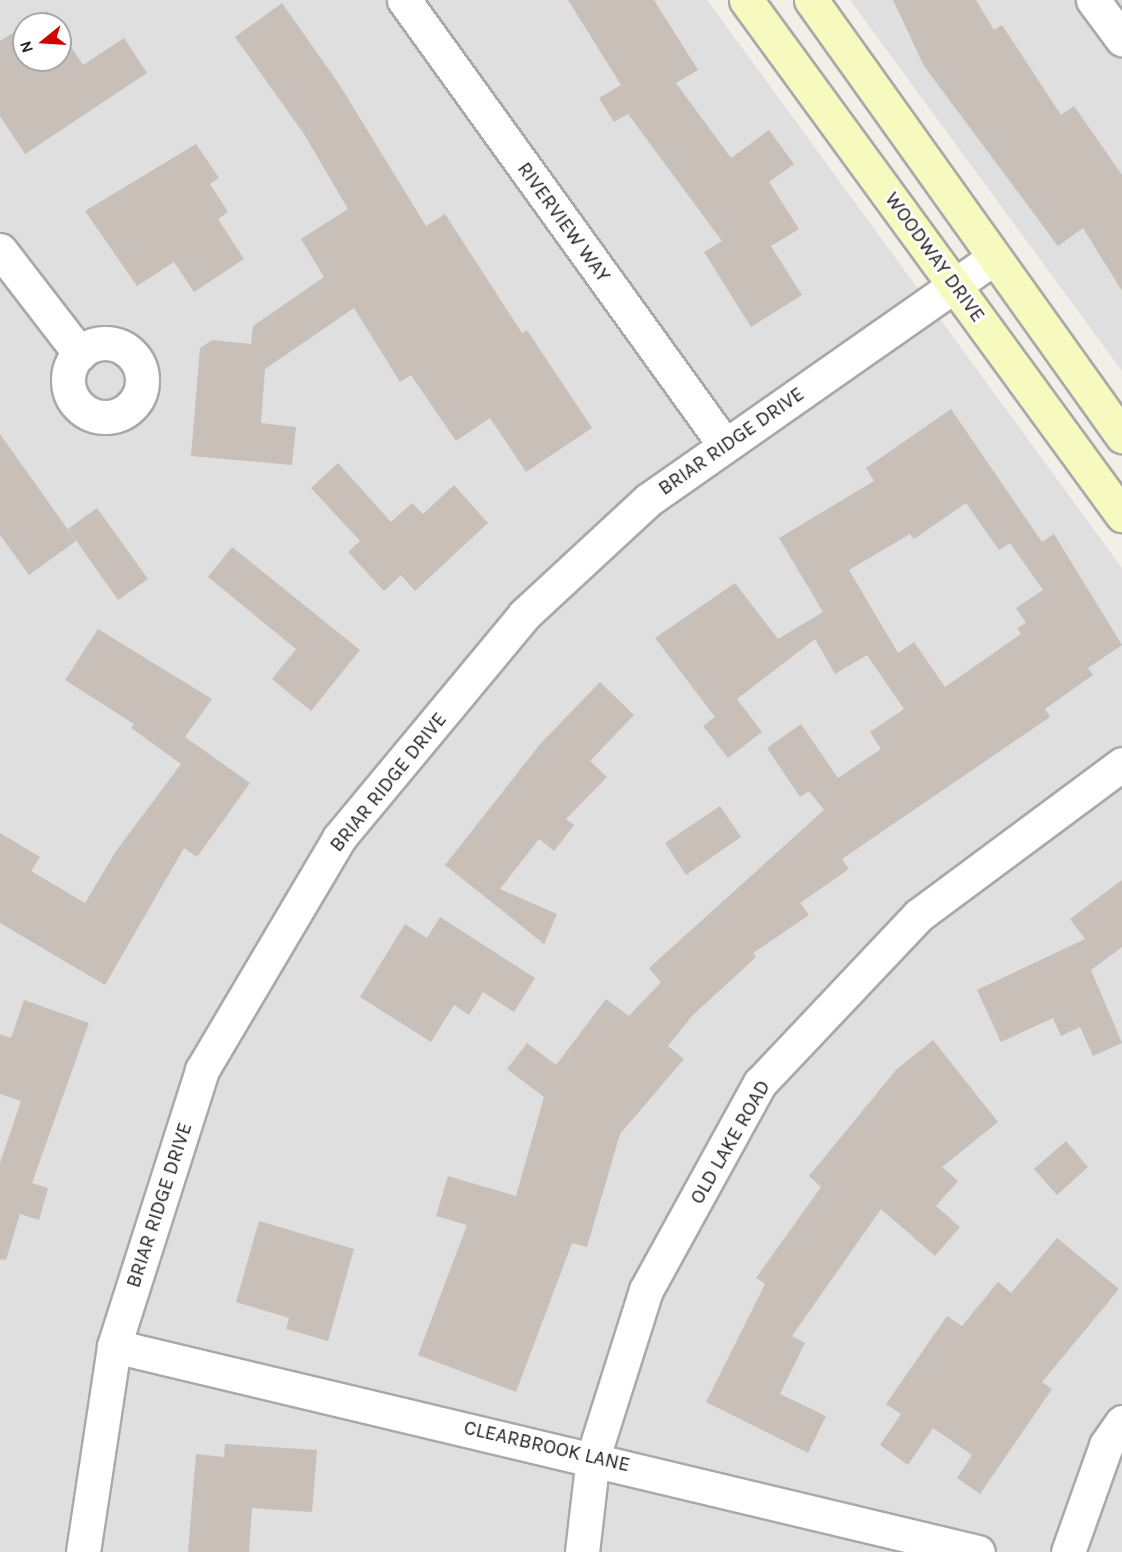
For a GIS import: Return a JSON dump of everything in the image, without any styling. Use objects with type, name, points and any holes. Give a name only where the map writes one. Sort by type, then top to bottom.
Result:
[{"type":"main road","name":"WOODWAY DRIVE","points":[[746,0],[1122,515]]},
{"type":"main road","points":[[811,0],[1122,436]]},
{"type":"street","name":"RIVERVIEW WAY","points":[[404,0],[724,444]]},
{"type":"street","points":[[1093,0],[1122,39]]},
{"type":"street","points":[[0,250],[80,354]]},
{"type":"street","name":"BRIAR RIDGE DRIVE","points":[[83,1552],[114,1346],[202,1070],[339,838],[524,615],[648,500],[724,444],[957,286],[993,258]]},
{"type":"street","name":"OLD LAKE ROAD","points":[[582,1552],[593,1456],[646,1290],[760,1083],[920,915],[1122,764]]},
{"type":"street","name":"CLEARBROOK LANE","points":[[114,1346],[593,1456],[978,1552]]},
{"type":"street","points":[[1068,1552],[1106,1445],[1122,1422]]},
{"type":"shaded area","points":[[0,0],[707,0],[1122,568],[1122,1552],[0,1552]]},
{"type":"shaded area","points":[[850,0],[1122,0],[1122,371]]},
{"type":"building","points":[[568,0],[654,0],[698,70],[676,83],[731,158],[769,130],[794,164],[769,182],[799,229],[771,246],[802,295],[751,327],[704,252],[722,241],[628,114],[614,122],[599,98],[621,85]]},
{"type":"building","points":[[893,0],[976,0],[994,30],[1002,25],[1061,115],[1074,106],[1122,175],[1122,291],[1083,228],[1058,246],[924,66]]},
{"type":"building","points":[[282,3],[339,84],[426,226],[445,214],[522,333],[527,330],[592,428],[526,472],[490,418],[456,441],[411,375],[400,382],[354,308],[265,369],[261,423],[296,427],[292,465],[191,456],[200,348],[212,340],[251,344],[253,326],[324,277],[301,239],[348,209],[304,134],[235,37]]},
{"type":"building","points":[[12,34],[12,72],[72,72],[72,48],[83,65],[124,38],[147,73],[25,154],[0,116],[0,41]]},
{"type":"building","points":[[196,144],[219,178],[210,184],[228,212],[218,219],[244,259],[194,292],[174,262],[137,286],[85,211]]},
{"type":"building","points":[[951,409],[1042,542],[1054,534],[1122,645],[1088,668],[1093,675],[1045,709],[1050,717],[842,859],[849,869],[800,903],[809,915],[753,953],[756,957],[692,1016],[668,1046],[684,1059],[620,1134],[587,1247],[572,1243],[516,1392],[418,1355],[467,1225],[436,1216],[448,1176],[516,1196],[544,1097],[507,1069],[527,1043],[556,1065],[606,999],[629,1016],[661,982],[649,968],[824,810],[809,791],[800,797],[767,748],[801,724],[838,778],[881,749],[870,732],[904,709],[867,655],[835,674],[815,639],[737,699],[762,732],[728,758],[703,726],[715,717],[655,638],[735,583],[778,639],[823,612],[779,538],[874,481],[866,468]],"holes":[[[966,503],[999,550],[1010,543],[1043,590],[1016,608],[1026,623],[1017,628],[1021,634],[945,687],[914,642],[898,653],[849,570],[910,534],[914,539]]]},
{"type":"building","points":[[0,434],[76,541],[29,575],[0,535]]},
{"type":"building","points":[[338,463],[391,522],[412,503],[423,514],[454,485],[488,523],[415,591],[401,575],[384,591],[348,552],[360,541],[311,488]]},
{"type":"building","points":[[97,508],[148,579],[118,600],[68,529]]},
{"type":"building","points":[[232,547],[360,650],[311,711],[272,679],[296,649],[208,577]]},
{"type":"building","points":[[98,629],[212,699],[185,737],[250,783],[197,857],[184,848],[105,985],[0,923],[0,833],[40,857],[31,871],[85,903],[116,851],[181,764],[131,728],[134,724],[65,680]]},
{"type":"building","points":[[600,682],[634,715],[590,761],[607,777],[566,819],[574,825],[554,851],[539,839],[500,889],[557,914],[544,944],[445,865],[541,743]]},
{"type":"building","points":[[720,806],[741,837],[686,875],[665,843]]},
{"type":"building","points":[[1122,880],[1122,947],[1091,970],[1122,1043],[1093,1056],[1080,1027],[1061,1036],[1053,1018],[1001,1042],[977,990],[1085,939],[1070,919]]},
{"type":"building","points":[[440,917],[535,978],[514,1012],[483,992],[469,1015],[454,1005],[431,1042],[360,997],[405,924],[427,938]]},
{"type":"building","points":[[24,1000],[89,1023],[32,1183],[48,1188],[39,1220],[20,1214],[6,1260],[0,1259],[0,1163],[21,1101],[0,1094],[0,1034],[11,1038]]},
{"type":"building","points":[[933,1040],[998,1122],[942,1167],[958,1181],[936,1206],[960,1227],[935,1256],[881,1209],[792,1336],[805,1343],[780,1394],[826,1416],[808,1453],[706,1402],[765,1284],[756,1278],[821,1187],[809,1176],[896,1070]]},
{"type":"building","points":[[1066,1141],[1088,1167],[1057,1195],[1034,1169]]},
{"type":"building","points":[[259,1221],[354,1249],[328,1341],[286,1329],[289,1318],[236,1302]]},
{"type":"building","points":[[1057,1238],[1119,1289],[1042,1382],[1052,1389],[980,1494],[957,1478],[972,1455],[933,1428],[908,1465],[880,1445],[901,1414],[886,1404],[947,1316],[962,1326],[998,1282],[1011,1293]]},
{"type":"building","points":[[225,1444],[317,1450],[312,1512],[252,1508],[249,1552],[188,1552],[196,1454],[224,1457]]}]
